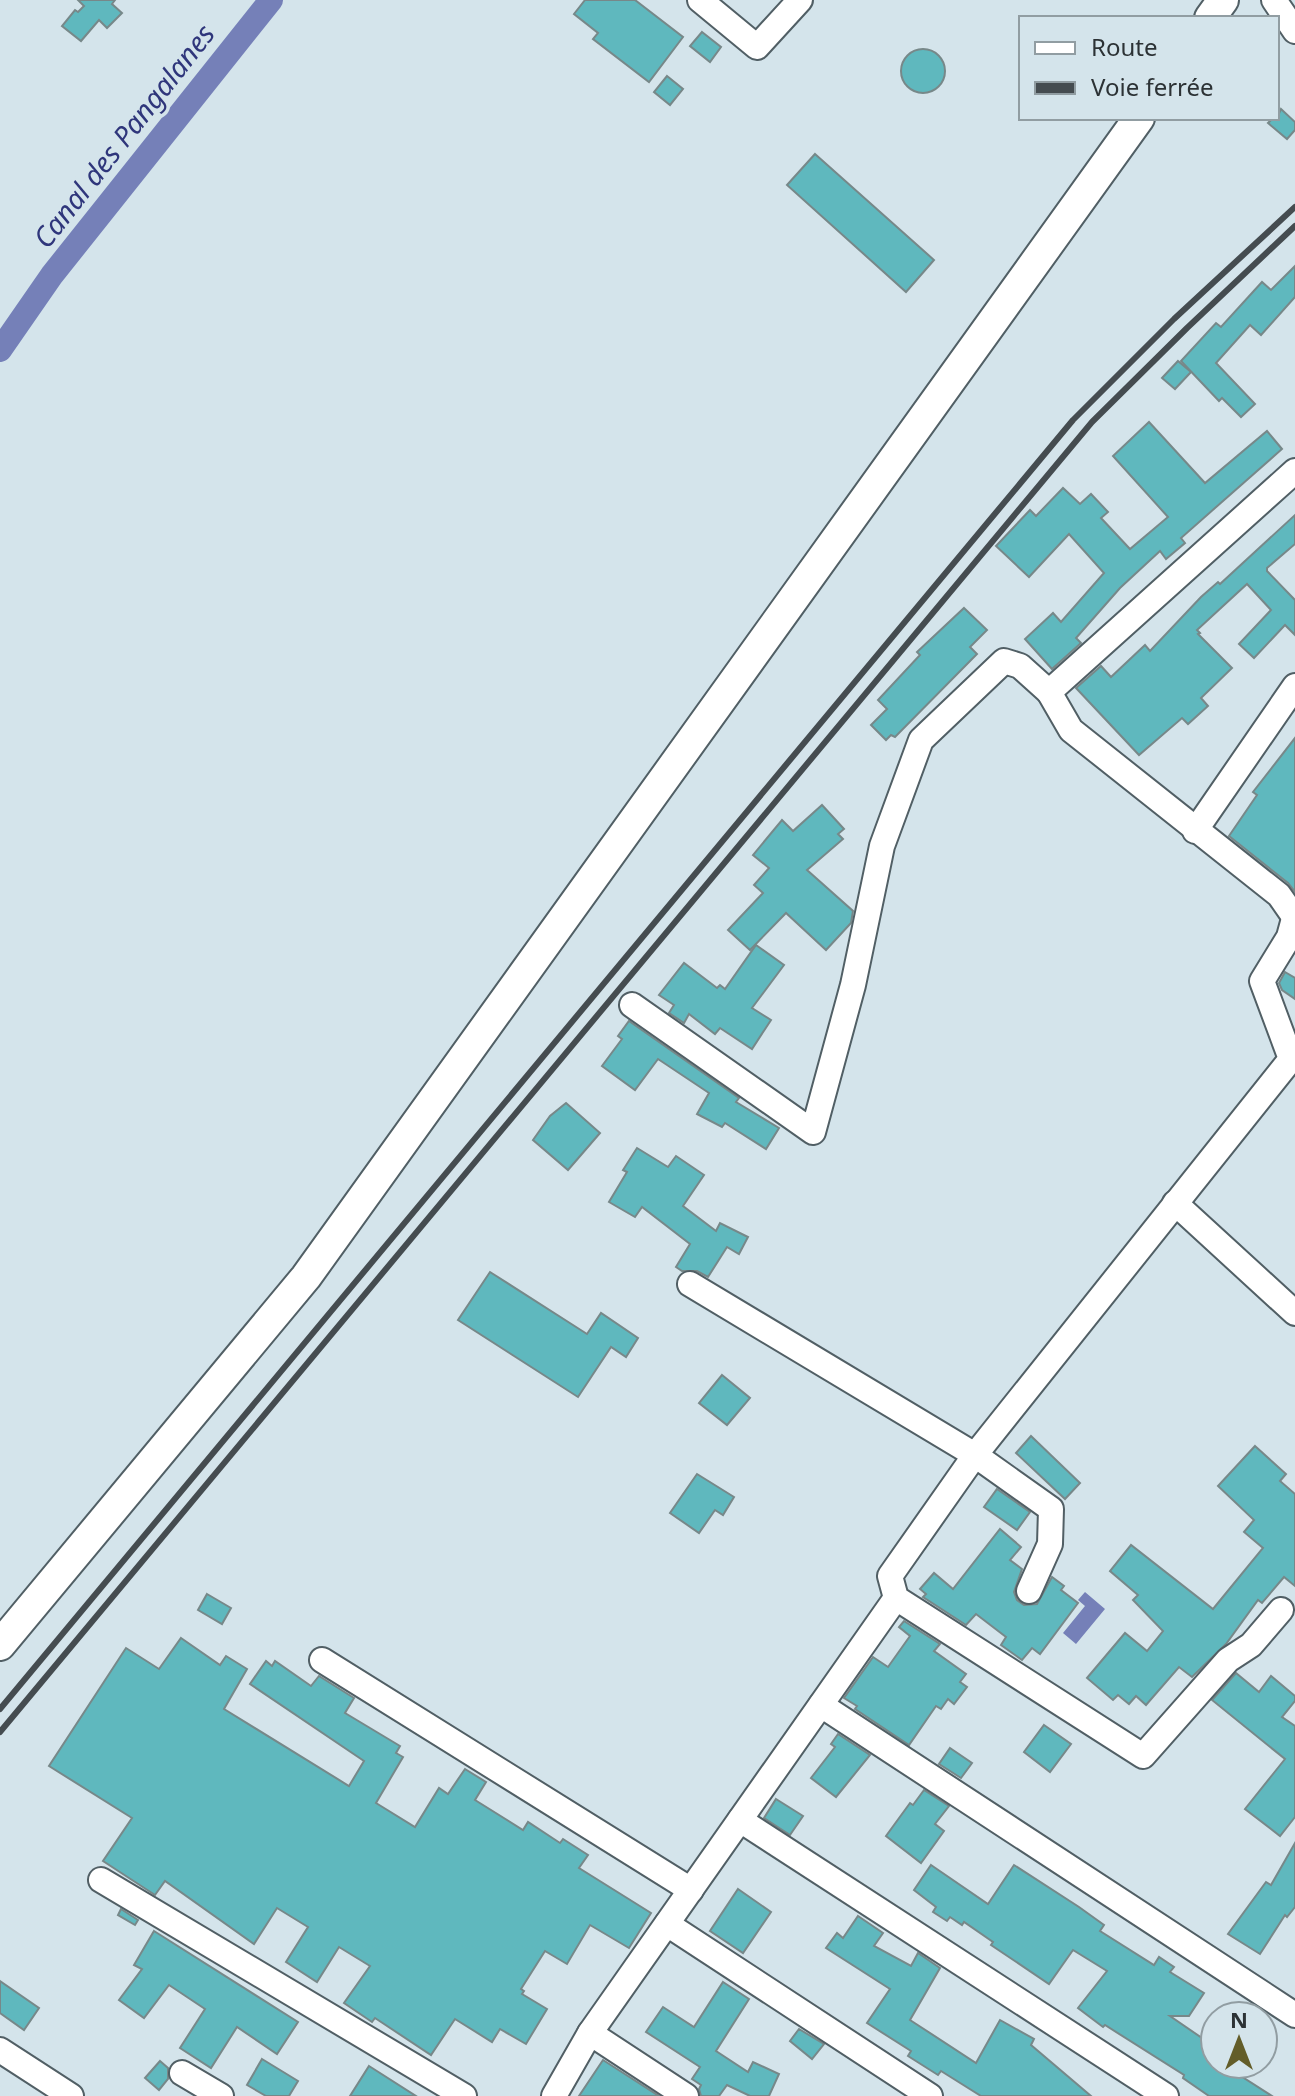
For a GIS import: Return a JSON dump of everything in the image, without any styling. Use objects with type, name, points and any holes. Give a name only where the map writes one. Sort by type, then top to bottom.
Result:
[{"type":"main road","points":[[0,1645],[306,1277],[1138,120]]},
{"type":"street","points":[[700,0],[757,47],[800,0]]},
{"type":"street","points":[[1274,0],[1295,31]]},
{"type":"street","points":[[1049,692],[1295,471]]},
{"type":"street","points":[[632,1005],[813,1132],[853,985],[882,846],[921,740],[1004,661],[1020,666],[1049,692],[1071,730],[1279,895],[1295,916],[1289,937],[1262,981],[1291,1059],[975,1455],[890,1576],[896,1598],[1143,1756],[1228,1660],[1251,1645],[1281,1610]]},
{"type":"street","points":[[1195,831],[1295,686]]},
{"type":"street","points":[[1175,1203],[1295,1313]]},
{"type":"street","points":[[690,1284],[975,1455],[1051,1509],[1050,1544],[1029,1591]]},
{"type":"street","points":[[554,2096],[590,2033],[896,1598]]},
{"type":"street","points":[[322,1660],[691,1890]]},
{"type":"street","points":[[821,1705],[1295,2015]]},
{"type":"street","points":[[740,1820],[1166,2096]]},
{"type":"street","points":[[101,1880],[464,2096]]},
{"type":"street","points":[[667,1924],[930,2096]]},
{"type":"street","points":[[590,2033],[686,2096]]},
{"type":"street","points":[[0,2050],[71,2096]]},
{"type":"street","points":[[182,2073],[221,2096]]},
{"type":"water","points":[[1085,1592],[1105,1609],[1076,1644],[1063,1633],[1085,1606],[1078,1600]]},
{"type":"building","points":[[78,0],[115,0],[112,4],[122,13],[107,28],[99,20],[81,41],[62,26],[75,10],[78,12],[84,6]]},
{"type":"building","points":[[585,0],[635,0],[683,37],[649,82],[593,39],[598,33],[574,14]]},
{"type":"building","points":[[702,32],[721,47],[710,62],[690,46]]},
{"type":"building","points":[[923,49],[939,55],[945,71],[939,87],[923,93],[907,87],[901,71],[907,55]]},
{"type":"building","points":[[667,76],[683,89],[670,105],[654,92]]},
{"type":"building","points":[[1281,109],[1295,122],[1295,130],[1287,139],[1268,123],[1279,120]]},
{"type":"building","points":[[815,154],[934,260],[906,292],[787,185]]},
{"type":"building","points":[[1295,266],[1295,297],[1261,335],[1250,325],[1216,363],[1255,404],[1241,417],[1222,398],[1219,401],[1181,361],[1216,323],[1221,327],[1262,282],[1271,290]]},
{"type":"building","points":[[1178,361],[1191,372],[1175,389],[1162,378]]},
{"type":"building","points":[[1149,422],[1205,483],[1267,431],[1282,449],[1181,538],[1185,543],[1166,559],[1160,551],[1120,588],[1076,638],[1081,643],[1052,669],[1025,639],[1053,613],[1061,622],[1104,573],[1069,534],[1029,577],[996,546],[1030,510],[1036,516],[1063,488],[1080,504],[1091,494],[1108,512],[1101,518],[1130,549],[1168,517],[1113,456]]},
{"type":"building","points":[[1295,515],[1295,544],[1267,571],[1295,600],[1295,635],[1285,625],[1254,658],[1239,644],[1271,610],[1247,584],[1197,630],[1232,668],[1201,698],[1208,706],[1188,724],[1182,718],[1139,755],[1076,688],[1101,666],[1111,677],[1145,645],[1150,651],[1201,597],[1218,582],[1220,584]]},
{"type":"building","points":[[964,608],[987,630],[970,647],[977,654],[895,737],[891,735],[886,740],[871,725],[887,709],[878,700],[920,655],[917,652]]},
{"type":"building","points":[[1295,738],[1295,892],[1229,836],[1257,795],[1253,792]]},
{"type":"building","points":[[822,805],[844,829],[838,834],[843,839],[807,870],[853,911],[851,923],[826,950],[786,913],[750,950],[728,930],[763,893],[754,885],[769,868],[753,855],[782,820],[793,831]]},
{"type":"building","points":[[756,945],[784,965],[752,1008],[771,1020],[752,1049],[720,1028],[715,1034],[689,1014],[684,1023],[669,1013],[674,1005],[659,995],[684,963],[717,988],[720,985],[725,989]]},
{"type":"building","points":[[1285,972],[1295,978],[1295,999],[1282,990],[1279,983]]},
{"type":"building","points":[[629,1021],[739,1098],[736,1102],[779,1128],[766,1149],[725,1123],[722,1127],[697,1114],[709,1093],[658,1059],[635,1090],[602,1066],[622,1039],[618,1036]]},
{"type":"building","points":[[566,1103],[600,1133],[568,1170],[533,1140],[550,1116]]},
{"type":"building","points":[[637,1148],[668,1167],[676,1156],[704,1175],[683,1206],[716,1231],[720,1223],[748,1237],[739,1254],[727,1247],[708,1277],[697,1271],[682,1271],[676,1267],[690,1244],[642,1207],[635,1217],[609,1202]]},
{"type":"building","points":[[490,1272],[587,1334],[601,1313],[638,1338],[626,1357],[611,1347],[578,1397],[458,1320]]},
{"type":"building","points":[[722,1375],[750,1398],[727,1425],[699,1403]]},
{"type":"building","points":[[1031,1436],[1080,1483],[1065,1499],[1016,1453]]},
{"type":"building","points":[[1255,1446],[1286,1474],[1280,1481],[1295,1494],[1295,1586],[1284,1577],[1262,1603],[1258,1600],[1226,1644],[1192,1677],[1179,1667],[1146,1705],[1136,1696],[1129,1704],[1118,1695],[1113,1700],[1087,1678],[1125,1633],[1147,1651],[1163,1631],[1133,1600],[1138,1595],[1110,1571],[1131,1545],[1213,1609],[1263,1548],[1244,1532],[1254,1520],[1218,1486]]},
{"type":"building","points":[[697,1474],[734,1497],[723,1515],[715,1510],[699,1533],[670,1513]]},
{"type":"building","points":[[997,1489],[1030,1512],[1017,1530],[984,1507]]},
{"type":"building","points":[[1000,1529],[1021,1547],[1010,1560],[1022,1569],[1014,1592],[1017,1600],[1024,1605],[1037,1604],[1052,1577],[1064,1586],[1061,1590],[1078,1603],[1040,1654],[1032,1648],[1022,1660],[1001,1645],[1006,1637],[976,1614],[966,1625],[923,1597],[926,1594],[920,1589],[934,1573],[953,1589]]},
{"type":"building","points":[[207,1594],[231,1608],[222,1624],[198,1610]]},
{"type":"building","points":[[904,1621],[940,1644],[934,1651],[966,1674],[960,1682],[967,1687],[954,1704],[948,1699],[941,1709],[936,1706],[909,1745],[855,1709],[857,1706],[844,1698],[873,1657],[888,1667],[910,1636],[899,1627]]},
{"type":"building","points":[[181,1638],[220,1665],[226,1656],[247,1669],[224,1709],[349,1786],[364,1761],[250,1684],[266,1661],[272,1666],[275,1661],[311,1686],[319,1676],[354,1698],[345,1713],[400,1746],[396,1753],[403,1757],[376,1803],[415,1827],[439,1788],[448,1794],[465,1769],[486,1782],[475,1800],[523,1830],[528,1822],[560,1843],[563,1839],[588,1855],[579,1868],[651,1913],[629,1948],[590,1925],[567,1964],[545,1951],[521,1989],[524,1991],[522,1994],[547,2009],[526,2044],[500,2029],[492,2042],[455,2019],[431,2055],[375,2018],[372,2022],[344,2003],[370,1966],[339,1947],[317,1982],[286,1962],[308,1927],[277,1908],[254,1944],[165,1881],[155,1895],[103,1861],[132,1818],[49,1766],[126,1648],[159,1669]]},
{"type":"building","points":[[1236,1673],[1259,1692],[1271,1676],[1295,1696],[1295,1701],[1282,1717],[1295,1726],[1295,1817],[1280,1836],[1245,1809],[1285,1759],[1212,1700]]},
{"type":"building","points":[[1044,1725],[1071,1744],[1050,1772],[1024,1752]]},
{"type":"building","points":[[838,1734],[870,1755],[836,1797],[811,1778],[835,1747],[831,1744]]},
{"type":"building","points":[[950,1748],[972,1763],[961,1778],[939,1764]]},
{"type":"building","points":[[924,1790],[949,1806],[935,1824],[944,1831],[921,1863],[886,1836],[910,1803],[913,1805]]},
{"type":"building","points":[[776,1799],[803,1816],[790,1835],[764,1818]]},
{"type":"building","points":[[1295,1843],[1295,1907],[1287,1917],[1285,1915],[1260,1954],[1228,1934],[1266,1882],[1271,1885]]},
{"type":"building","points":[[931,1865],[988,1904],[1014,1865],[1104,1925],[1100,1931],[1154,1965],[1159,1957],[1174,1967],[1170,1972],[1204,1993],[1189,2016],[1170,2016],[1199,2036],[1199,2080],[1247,2080],[1272,2096],[1209,2096],[1183,2078],[1184,2075],[1105,2025],[1103,2027],[1078,2008],[1107,1971],[1073,1950],[1049,1984],[991,1945],[993,1942],[964,1922],[962,1925],[950,1917],[947,1921],[933,1912],[936,1907],[914,1890]]},
{"type":"building","points":[[738,1889],[771,1912],[743,1953],[710,1931]]},
{"type":"building","points":[[121,1909],[138,1920],[135,1925],[118,1915]]},
{"type":"building","points":[[858,1916],[883,1933],[874,1946],[911,1966],[918,1953],[940,1968],[910,2020],[976,2063],[1000,2020],[1034,2039],[1031,2045],[1091,2096],[981,2096],[941,2071],[938,2075],[908,2056],[911,2051],[867,2023],[890,1989],[826,1948],[837,1933],[843,1938]]},
{"type":"building","points":[[154,1931],[298,2022],[277,2054],[237,2027],[211,2068],[180,2048],[205,2009],[169,1985],[144,2018],[119,2000],[142,1969],[134,1965]]},
{"type":"building","points":[[0,1981],[39,2008],[24,2030],[0,2013]]},
{"type":"building","points":[[723,1982],[749,1999],[716,2051],[748,2072],[753,2062],[779,2074],[769,2096],[750,2096],[727,2085],[719,2096],[701,2096],[701,2085],[692,2079],[700,2067],[646,2032],[663,2007],[694,2027]]},
{"type":"building","points":[[799,2029],[824,2044],[812,2059],[790,2041]]},
{"type":"building","points":[[262,2059],[298,2081],[289,2096],[266,2096],[247,2085]]},
{"type":"building","points":[[603,2060],[659,2096],[579,2096]]},
{"type":"building","points":[[160,2061],[168,2068],[168,2079],[159,2090],[145,2078]]},
{"type":"building","points":[[369,2066],[416,2096],[350,2096]]},
{"type":"waterway","name":"Canal des Pangalanes","points":[[0,350],[52,275],[271,0]]},
{"type":"railway","points":[[0,1709],[1073,420],[1174,319],[1295,207]]},
{"type":"railway","points":[[0,1732],[1092,422],[1295,226]]}]
